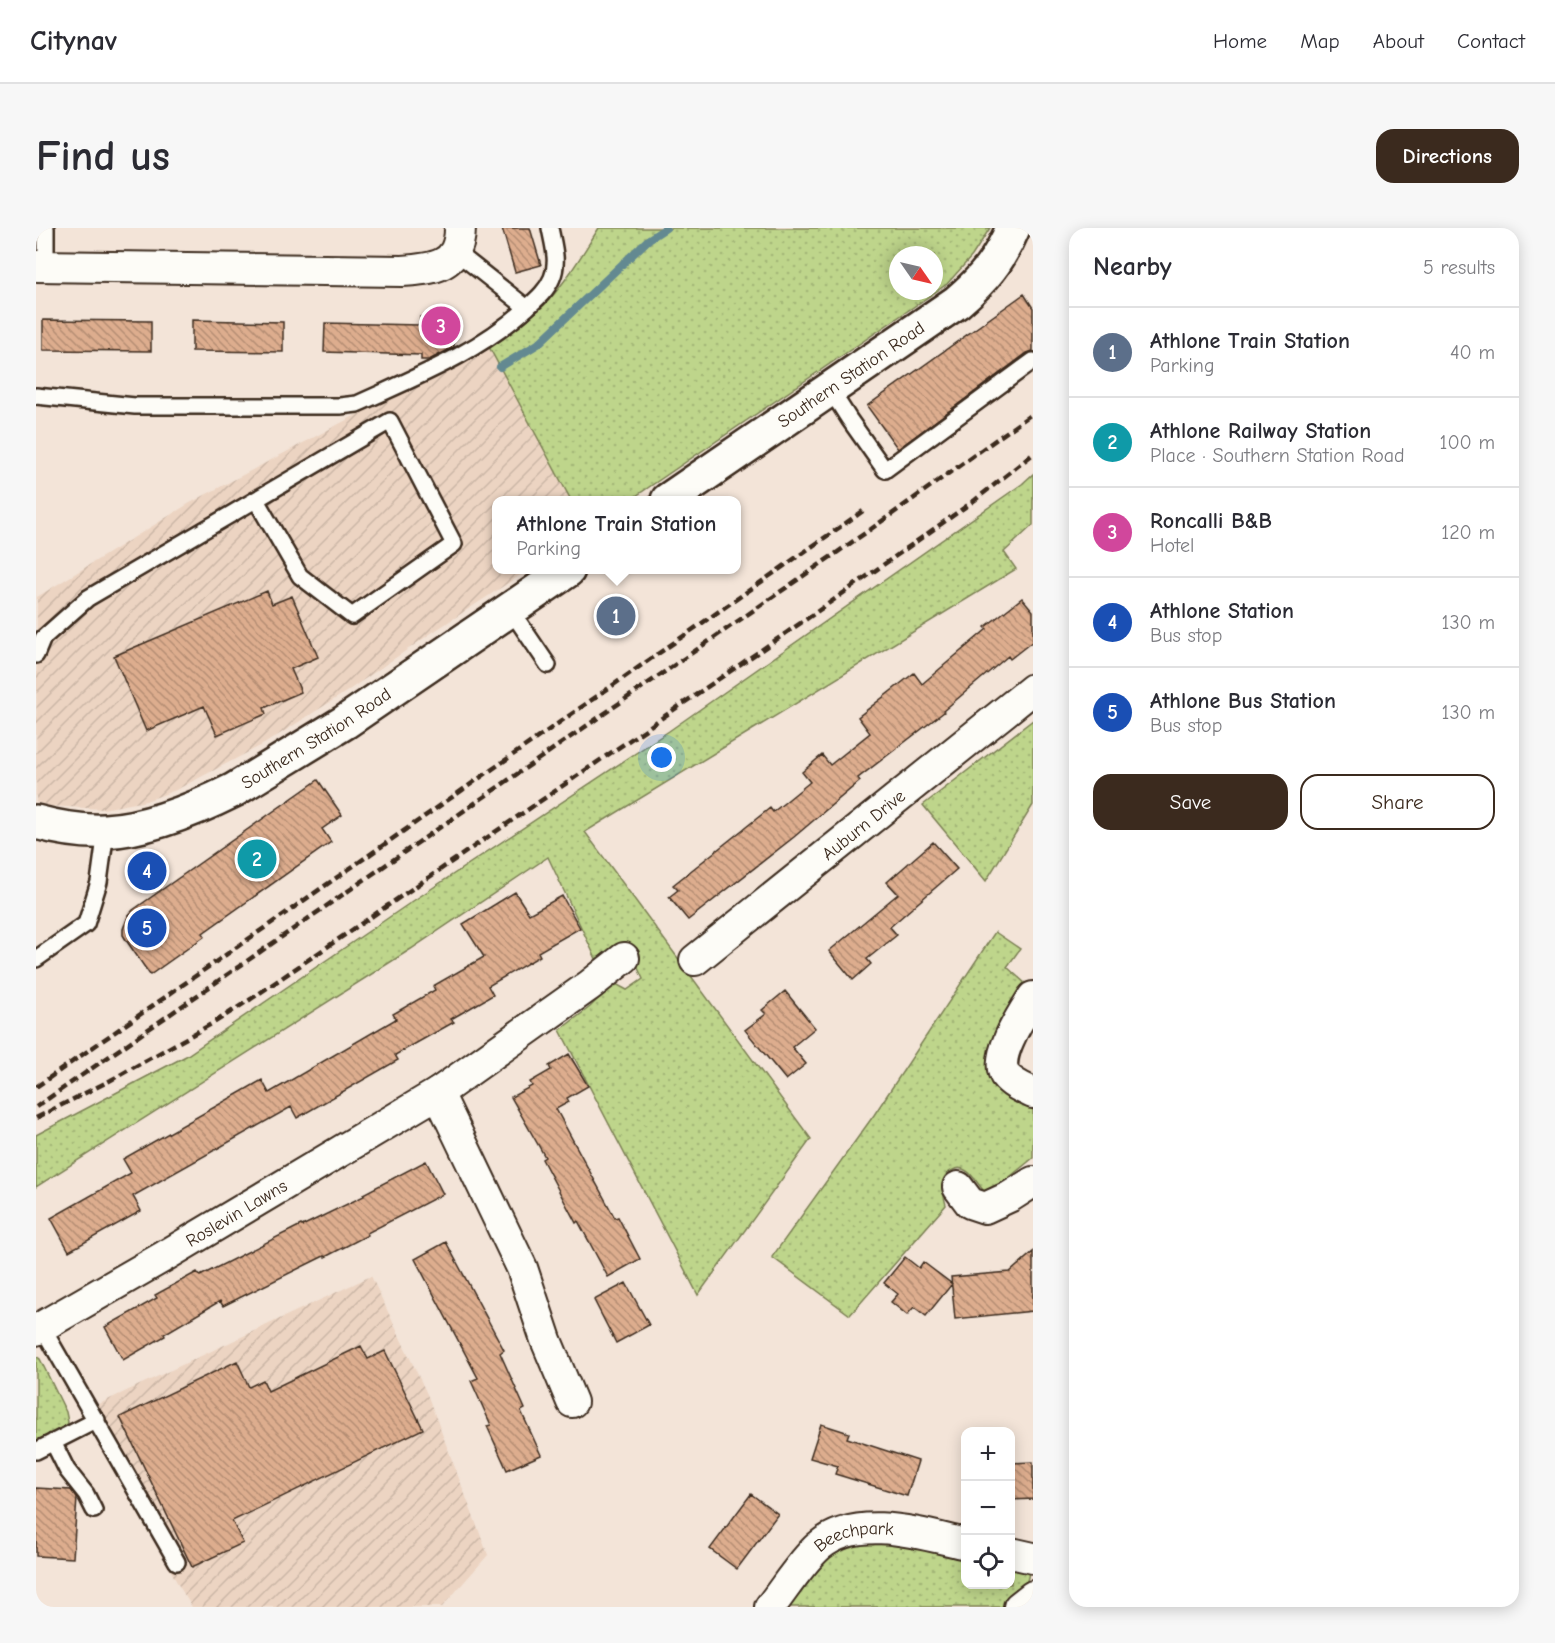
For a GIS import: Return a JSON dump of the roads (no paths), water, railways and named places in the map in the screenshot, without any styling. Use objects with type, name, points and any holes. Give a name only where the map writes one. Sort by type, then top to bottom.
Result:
[{"type":"street","name":"Southern Station Road","points":[[675,496],[957,302],[979,283],[992,267],[1005,248],[1013,228]]},
{"type":"street","points":[[41,266],[402,271],[436,267],[451,258],[458,239]]},
{"type":"street","name":"Southern Station Road","points":[[36,822],[79,830],[106,831],[135,827],[192,810],[234,790],[345,722],[562,574]]},
{"type":"street","name":"Auburn Drive","points":[[695,960],[1033,689]]},
{"type":"street","name":"Roslevin Lawns","points":[[39,1329],[438,1093],[590,985],[624,958]]},
{"type":"street","points":[[1033,997],[1002,1058],[1002,1069],[1006,1077],[1033,1093]]},
{"type":"street","points":[[438,1093],[522,1268],[546,1340],[572,1402]]},
{"type":"street","points":[[958,1187],[970,1203],[985,1208],[1011,1196],[1033,1182]]},
{"type":"street","name":"Beechpark","points":[[770,1607],[819,1546],[843,1532],[857,1528],[875,1528],[961,1543]]},
{"type":"street","points":[[1015,1554],[1033,1558]]},
{"type":"street","points":[[1019,1607],[1033,1596]]},
{"type":"lane","points":[[41,266],[46,228]]},
{"type":"lane","points":[[36,396],[135,406],[340,406],[357,404],[468,351],[514,320],[543,293],[553,277],[556,260],[550,228]]},
{"type":"lane","points":[[458,239],[527,308]]},
{"type":"lane","points":[[830,389],[885,471],[1033,361]]},
{"type":"lane","points":[[36,655],[43,638],[88,598],[390,421],[454,544],[352,616],[300,576],[256,500]]},
{"type":"lane","points":[[510,609],[548,665]]},
{"type":"lane","points":[[36,959],[86,924],[99,882],[106,831]]},
{"type":"lane","points":[[39,1329],[97,1420],[177,1562]]},
{"type":"lane","points":[[36,1450],[97,1420]]},
{"type":"lane","points":[[52,1442],[67,1470],[86,1494],[94,1510]]},
{"type":"waterway","points":[[500,367],[538,344],[649,239],[666,228]]},
{"type":"railway","points":[[36,1107],[871,529],[1033,413]]},
{"type":"railway","points":[[36,1118],[111,1080],[215,1022],[251,999],[808,618],[975,500],[1033,454]]},
{"type":"railway","points":[[36,1087],[863,511]]},
{"type":"place","name":"Roncalli B&B","points":[[441,326]]},
{"type":"place","name":"Athlone Train Station","points":[[616,616]]},
{"type":"place","name":"Athlone Railway Station","points":[[257,859]]},
{"type":"place","name":"Athlone Station","points":[[147,871]]},
{"type":"place","name":"Athlone Bus Station","points":[[147,928]]}]
